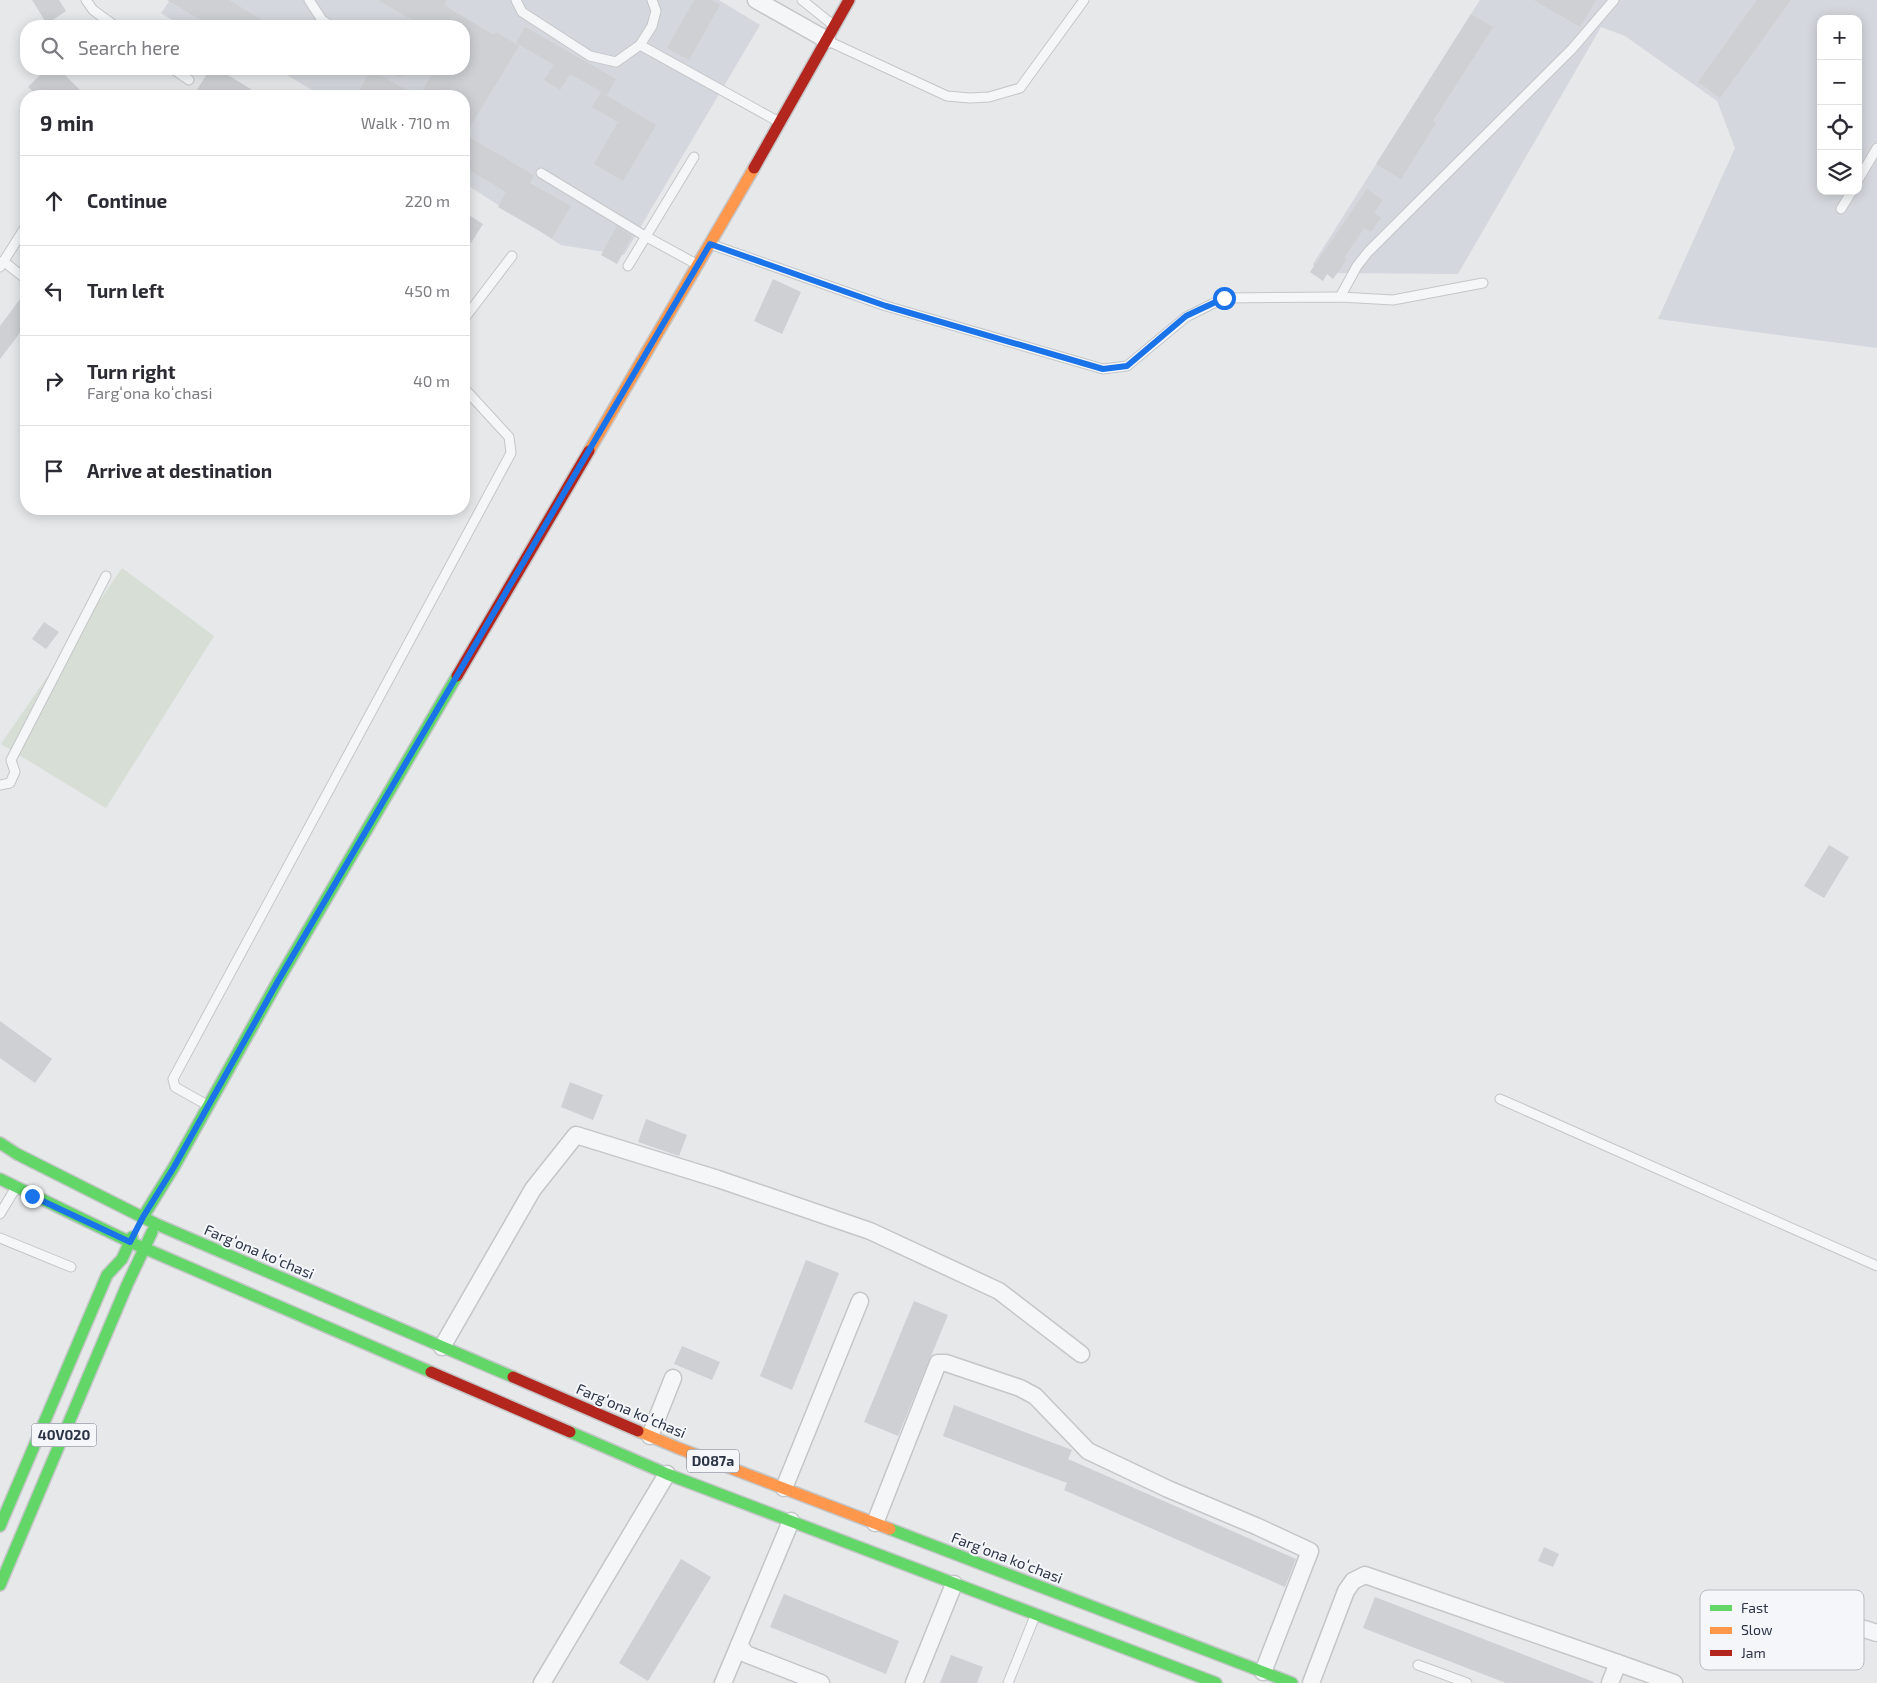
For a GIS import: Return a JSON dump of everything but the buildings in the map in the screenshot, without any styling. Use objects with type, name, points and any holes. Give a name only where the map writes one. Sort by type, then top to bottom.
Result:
[{"type":"main road","points":[[143,1217],[174,1167],[278,981],[684,290],[849,0]]},
{"type":"main road","name":"Fargʻona koʻchasi","points":[[0,1143],[16,1154],[156,1224],[650,1436],[1292,1683]]},
{"type":"main road","points":[[156,1224],[174,1167]]},
{"type":"main road","points":[[0,1179],[15,1188],[130,1242]]},
{"type":"main road","name":"40V020","points":[[0,1526],[107,1275],[122,1259],[143,1217]]},
{"type":"main road","name":"40V020","points":[[0,1585],[156,1224]]},
{"type":"main road","name":"D087a","points":[[130,1242],[667,1474],[1216,1683]]},
{"type":"street","points":[[756,0],[831,33]]},
{"type":"street","points":[[442,1347],[533,1189],[576,1135],[718,1179],[870,1231],[999,1291],[1081,1354]]},
{"type":"street","points":[[784,1488],[860,1301]]},
{"type":"street","points":[[875,1523],[938,1363],[946,1363],[1020,1388],[1035,1396],[1088,1451],[1168,1489],[1310,1551],[1263,1672]]},
{"type":"street","points":[[650,1436],[674,1378]]},
{"type":"street","points":[[542,1683],[667,1474]]},
{"type":"street","points":[[723,1683],[791,1521]]},
{"type":"street","points":[[1311,1683],[1346,1591],[1353,1581],[1365,1575],[1674,1683]]},
{"type":"street","points":[[914,1683],[954,1584]]},
{"type":"street","points":[[1864,1629],[1877,1633]]},
{"type":"street","points":[[739,1645],[746,1654],[821,1683]]},
{"type":"street","points":[[1610,1683],[1618,1663]]},
{"type":"lane","points":[[86,0],[93,10],[107,20]]},
{"type":"lane","points":[[310,0],[322,20]]},
{"type":"lane","points":[[516,0],[522,12],[590,56],[616,62],[640,46],[652,26],[656,11],[652,0]]},
{"type":"lane","points":[[802,0],[831,33],[947,96],[970,98],[988,96],[1020,88],[1084,0]]},
{"type":"lane","points":[[1340,297],[1357,266],[1368,252],[1572,49],[1614,0]]},
{"type":"lane","points":[[640,46],[780,122]]},
{"type":"lane","points":[[181,75],[188,80]]},
{"type":"lane","points":[[1862,173],[1877,148]]},
{"type":"lane","points":[[628,266],[694,157]]},
{"type":"lane","points":[[541,173],[645,236],[698,265]]},
{"type":"lane","points":[[1841,209],[1850,195]]},
{"type":"lane","points":[[20,236],[2,264],[20,275]]},
{"type":"lane","points":[[710,244],[886,306],[1103,369],[1127,366],[1186,316],[1224,298],[1340,297],[1393,300],[1483,284]]},
{"type":"lane","points":[[470,311],[512,256]]},
{"type":"lane","points":[[208,1106],[175,1087],[173,1079],[511,453],[509,437],[470,395]]},
{"type":"lane","points":[[0,785],[10,783],[15,772],[10,760],[106,576]]},
{"type":"lane","points":[[1500,1100],[1877,1266]]},
{"type":"lane","points":[[0,1214],[15,1188]]},
{"type":"lane","points":[[0,1238],[71,1267]]},
{"type":"lane","points":[[1008,1683],[1036,1614]]},
{"type":"lane","points":[[1418,1665],[1467,1683]]},
{"type":"shaded area","points":[[170,0],[719,0],[760,25],[624,255],[561,245],[470,187],[470,90],[312,90],[287,75],[470,75],[470,20],[172,20],[161,13]]},
{"type":"shaded area","points":[[1480,0],[1877,0],[1877,348],[1658,319],[1735,148],[1717,101],[1625,36],[1601,27],[1458,274],[1316,273],[1313,264]]},
{"type":"shaded area","points":[[122,568],[214,636],[106,808],[1,744]]},
{"type":"traffic: fast","points":[[143,1217],[174,1167],[278,981],[457,676]]},
{"type":"traffic: fast","points":[[0,1143],[17,1154],[156,1224],[513,1377]]},
{"type":"traffic: fast","points":[[0,1179],[130,1242],[431,1372]]},
{"type":"traffic: fast","points":[[0,1585],[127,1285],[152,1232]]},
{"type":"traffic: fast","points":[[0,1526],[107,1275],[122,1259],[132,1237]]},
{"type":"traffic: fast","points":[[570,1432],[667,1474],[1216,1683]]},
{"type":"traffic: fast","points":[[890,1529],[1292,1683]]},
{"type":"traffic: slow","points":[[589,451],[754,168]]},
{"type":"traffic: slow","points":[[638,1431],[890,1529]]},
{"type":"traffic: jam","points":[[754,168],[849,0]]},
{"type":"traffic: jam","points":[[457,676],[589,451]]},
{"type":"traffic: jam","points":[[431,1372],[570,1432]]},
{"type":"traffic: jam","points":[[513,1377],[638,1431]]},
{"type":"route","points":[[32,1196],[130,1242],[278,981],[710,244],[886,306],[1103,369],[1127,366],[1186,316],[1224,298]]}]
